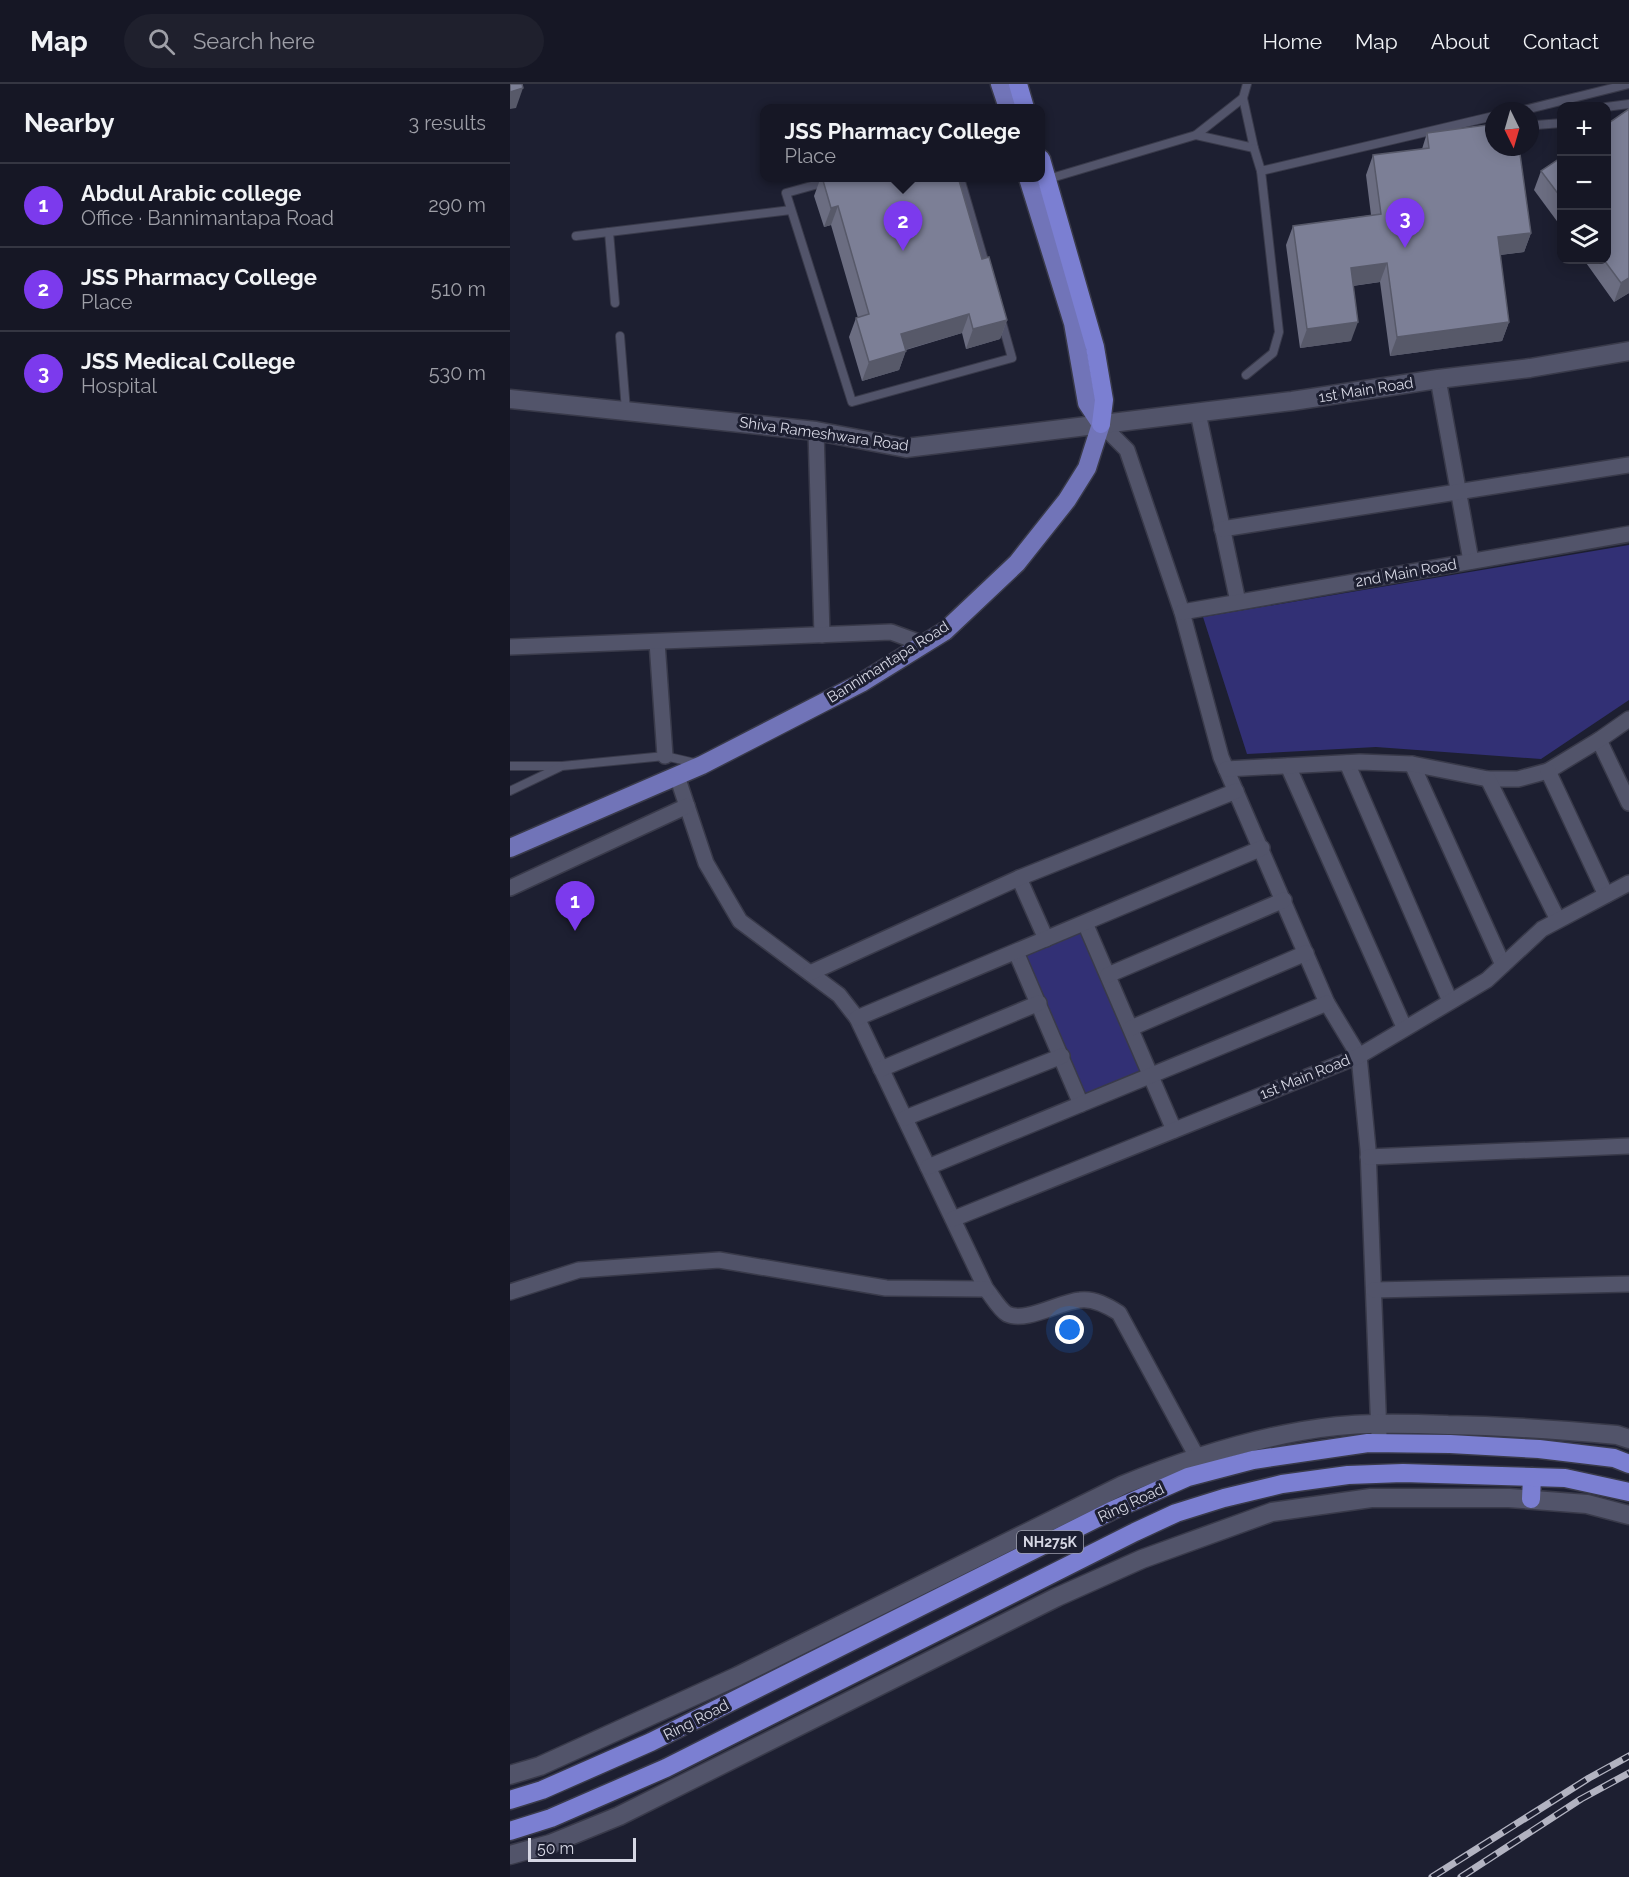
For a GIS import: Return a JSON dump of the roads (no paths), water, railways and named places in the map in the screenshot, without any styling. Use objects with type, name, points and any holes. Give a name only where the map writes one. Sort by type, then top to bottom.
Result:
[{"type":"highway","points":[[1018,84],[1024,104]]},
{"type":"highway","name":"Bannimantapa Road","points":[[1045,170],[1095,347],[1104,400],[1101,424]]},
{"type":"highway","name":"Ring Road","points":[[510,1800],[542,1790],[651,1742],[1111,1511],[1188,1477],[1252,1460],[1379,1443],[1539,1449],[1614,1458],[1629,1464]]},
{"type":"highway","name":"Ring Road","points":[[510,1831],[551,1818],[666,1768],[1176,1513],[1224,1498],[1282,1484],[1348,1475],[1403,1473],[1565,1478],[1629,1492]]},
{"type":"highway","points":[[1531,1499],[1532,1477]]},
{"type":"main road","points":[[1000,84],[1007,104]]},
{"type":"main road","points":[[1030,182],[1073,323],[1087,402],[1101,424]]},
{"type":"main road","name":"Bannimantapa Road","points":[[510,848],[702,765],[861,683],[945,631],[1017,563],[1067,500],[1087,468],[1101,424]]},
{"type":"street","name":"1st Main Road","points":[[1101,424],[1530,368],[1629,351]]},
{"type":"street","points":[[1438,379],[1471,561]]},
{"type":"street","name":"Shiva Rameshwara Road","points":[[510,399],[816,431],[906,447],[1101,424]]},
{"type":"street","points":[[1198,413],[1238,602]]},
{"type":"street","points":[[1101,424],[1127,450],[1182,612],[1221,757],[1327,1003],[1359,1056],[1368,1157],[1379,1443]]},
{"type":"street","points":[[816,431],[822,635]]},
{"type":"street","points":[[1221,529],[1629,465]]},
{"type":"street","name":"2nd Main Road","points":[[1182,612],[1629,534]]},
{"type":"street","points":[[510,647],[891,632],[924,644]]},
{"type":"street","points":[[657,642],[665,756]]},
{"type":"street","points":[[1226,769],[1347,763],[1412,764],[1488,779],[1518,779],[1548,771],[1629,719]]},
{"type":"street","points":[[1599,740],[1629,803]]},
{"type":"street","points":[[1347,763],[1450,1001]]},
{"type":"street","points":[[1412,764],[1503,965]]},
{"type":"street","points":[[1288,766],[1404,1027]]},
{"type":"street","points":[[1548,771],[1606,895]]},
{"type":"street","points":[[677,776],[706,863],[740,921],[839,995],[857,1018],[986,1289],[1004,1312],[1011,1315],[1027,1315],[1080,1300],[1096,1302],[1119,1313],[1197,1457]]},
{"type":"street","points":[[1488,779],[1558,920]]},
{"type":"street","points":[[810,973],[1019,878],[1236,791]]},
{"type":"street","points":[[510,888],[687,806]]},
{"type":"street","points":[[857,1018],[1262,848]]},
{"type":"street","points":[[1019,878],[1046,939]]},
{"type":"street","name":"1st Main Road","points":[[953,1219],[1359,1056],[1404,1027],[1487,980],[1542,929],[1629,883]]},
{"type":"street","points":[[1108,975],[1284,900]]},
{"type":"street","points":[[1085,923],[1174,1130]]},
{"type":"street","points":[[1016,952],[1040,1002],[1081,1104]]},
{"type":"street","points":[[1131,1028],[1306,953]]},
{"type":"street","points":[[881,1069],[1040,1002]]},
{"type":"street","points":[[928,1167],[1327,1003]]},
{"type":"street","points":[[904,1118],[1062,1056]]},
{"type":"street","points":[[1368,1157],[1629,1146]]},
{"type":"street","points":[[510,1292],[579,1270],[719,1260],[886,1288],[986,1289]]},
{"type":"street","points":[[1374,1290],[1629,1284]]},
{"type":"street","points":[[510,1775],[540,1766],[728,1681],[1123,1485],[1236,1445],[1304,1431],[1378,1423],[1536,1427],[1617,1435],[1629,1439]]},
{"type":"street","points":[[510,1855],[550,1844],[620,1816],[1068,1592],[1142,1559],[1272,1512],[1371,1498],[1531,1499],[1587,1504],[1629,1515]]},
{"type":"lane","points":[[1246,84],[1243,98],[1261,171],[1279,332],[1273,353],[1246,375]]},
{"type":"lane","points":[[1539,106],[1629,84]]},
{"type":"lane","points":[[1048,179],[1196,135],[1243,98]]},
{"type":"lane","points":[[1611,106],[1629,104]]},
{"type":"lane","points":[[1261,171],[1485,118]]},
{"type":"lane","points":[[1539,125],[1557,123]]},
{"type":"lane","points":[[1196,135],[1254,148]]},
{"type":"lane","points":[[823,182],[786,193],[852,402],[1012,358],[999,313]]},
{"type":"lane","points":[[961,182],[990,279]]},
{"type":"lane","points":[[576,236],[791,210]]},
{"type":"lane","points":[[609,232],[615,303]]},
{"type":"lane","points":[[620,336],[626,411]]},
{"type":"lane","points":[[510,766],[562,766],[665,756],[702,765]]},
{"type":"lane","points":[[510,791],[562,766]]},
{"type":"railway","points":[[1432,1877],[1589,1778],[1629,1756]]},
{"type":"railway","points":[[1461,1877],[1581,1799],[1629,1773]]},
{"type":"place","name":"JSS Medical College","points":[[1405,248]]},
{"type":"place","name":"JSS Pharmacy College","points":[[903,251]]},
{"type":"place","name":"Abdul Arabic college","points":[[575,931]]}]
